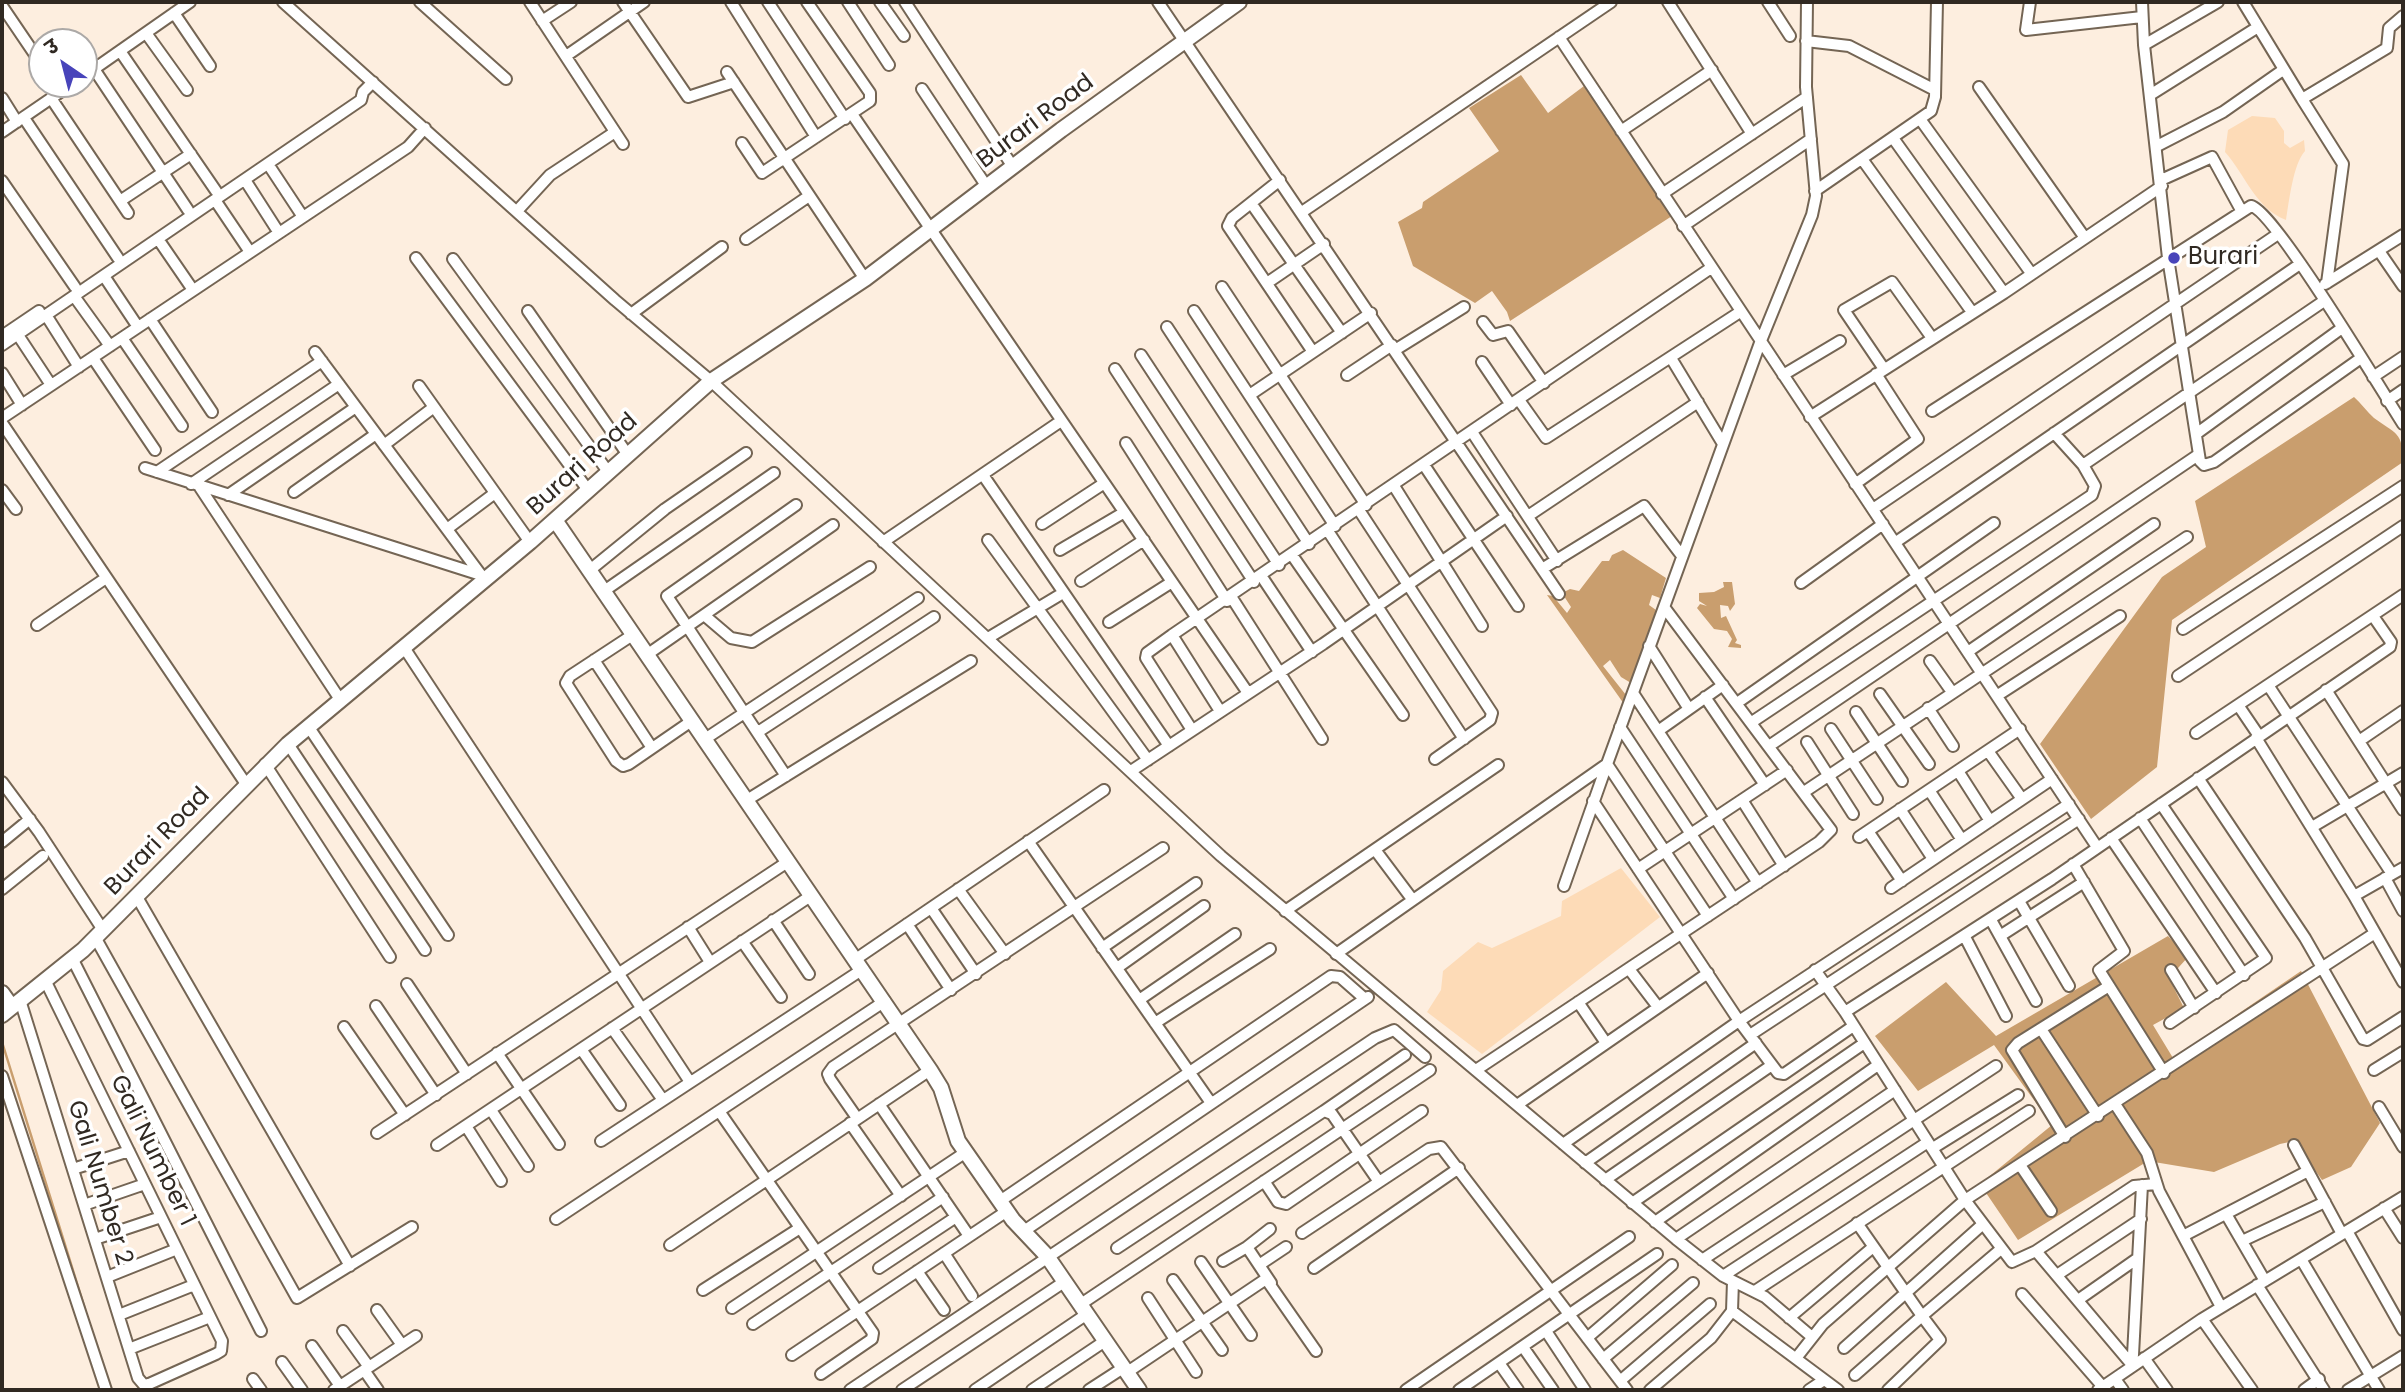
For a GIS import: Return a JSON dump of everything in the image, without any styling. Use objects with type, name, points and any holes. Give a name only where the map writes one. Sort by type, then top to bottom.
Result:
[{"type":"main road","name":"Burari Road","points":[[9,1009],[99,934],[265,764],[405,649],[483,577],[530,542],[705,386],[864,279],[1184,40],[1239,2]]},
{"type":"main road","points":[[555,520],[930,1070],[941,1088],[952,1130],[966,1152],[1004,1206],[1047,1256],[1139,1390]]},
{"type":"main road","points":[[2,993],[9,1009]]},
{"type":"street","points":[[98,66],[190,2]]},
{"type":"street","points":[[283,2],[368,87],[517,211],[631,314],[705,386],[883,542],[1131,771],[1336,954],[1371,995]]},
{"type":"street","points":[[420,2],[506,79]]},
{"type":"street","points":[[530,2],[623,144]]},
{"type":"street","points":[[542,21],[571,2]]},
{"type":"street","points":[[566,56],[626,6],[644,2]]},
{"type":"street","points":[[731,2],[816,137]]},
{"type":"street","points":[[768,2],[930,230],[1248,693]]},
{"type":"street","points":[[742,143],[762,173],[870,101],[870,93],[807,2]]},
{"type":"street","points":[[848,2],[889,65]]},
{"type":"street","points":[[880,2],[904,36]]},
{"type":"street","points":[[905,2],[1013,167]]},
{"type":"street","points":[[1158,2],[1559,594]]},
{"type":"street","points":[[1302,212],[1611,2]]},
{"type":"street","points":[[1668,2],[1752,134]]},
{"type":"street","points":[[1768,2],[1790,36]]},
{"type":"street","points":[[1564,886],[1760,343],[1812,215],[1815,191],[1807,97],[1807,2]]},
{"type":"street","points":[[1815,191],[1931,111],[1935,90],[1937,2]]},
{"type":"street","points":[[2031,2],[2026,30],[2142,16]]},
{"type":"street","points":[[2142,2],[2144,45],[2162,183],[2168,258],[2191,393],[2198,455],[2204,465],[2214,462],[2361,358]]},
{"type":"street","points":[[2144,45],[2218,2]]},
{"type":"street","points":[[2243,2],[2343,164],[2322,286],[2324,301],[2403,424]]},
{"type":"street","points":[[2,6],[28,44]]},
{"type":"street","points":[[626,6],[688,97],[734,82]]},
{"type":"street","points":[[174,13],[210,66]]},
{"type":"street","points":[[2302,99],[2387,48],[2389,28],[2403,16]]},
{"type":"street","points":[[2150,95],[2258,27]]},
{"type":"street","points":[[146,33],[187,90]]},
{"type":"street","points":[[1559,37],[1760,343],[1998,695],[2096,847]]},
{"type":"street","points":[[1806,41],[1849,46],[1935,90]]},
{"type":"street","points":[[120,51],[191,154],[250,252]]},
{"type":"street","points":[[1620,131],[1712,70]]},
{"type":"street","points":[[2157,146],[2223,112],[2283,70]]},
{"type":"street","points":[[727,72],[864,279]]},
{"type":"street","points":[[98,84],[188,210]]},
{"type":"street","points":[[2,345],[46,315],[118,258],[188,210],[245,180],[361,100],[368,87]]},
{"type":"street","points":[[2,336],[104,276],[368,87]]},
{"type":"street","points":[[1979,87],[2085,238]]},
{"type":"street","points":[[922,89],[987,187]]},
{"type":"street","points":[[1662,194],[1807,97]]},
{"type":"street","points":[[2,98],[118,258]]},
{"type":"street","points":[[2,132],[48,98]]},
{"type":"street","points":[[60,98],[128,213]]},
{"type":"street","points":[[1920,120],[2031,273]]},
{"type":"street","points":[[246,784],[2,421],[51,385],[303,217],[422,132]]},
{"type":"street","points":[[517,211],[550,175],[615,132]]},
{"type":"street","points":[[1893,138],[2004,293]]},
{"type":"street","points":[[1683,226],[1811,139]]},
{"type":"street","points":[[120,201],[191,154]]},
{"type":"street","points":[[1810,417],[2004,293],[2162,183],[2212,158],[2241,210]]},
{"type":"street","points":[[1862,159],[1972,312]]},
{"type":"street","points":[[268,164],[303,217]]},
{"type":"street","points":[[245,180],[279,233]]},
{"type":"street","points":[[1280,180],[1232,218],[1227,226],[1313,352]]},
{"type":"street","points":[[3,186],[110,346]]},
{"type":"street","points":[[746,239],[809,196]]},
{"type":"street","points":[[1251,203],[1342,332]]},
{"type":"street","points":[[1932,411],[2241,210],[2257,207],[2300,264],[2322,286]]},
{"type":"street","points":[[1873,509],[2175,307],[2278,234]]},
{"type":"street","points":[[2322,286],[2403,235]]},
{"type":"street","points":[[158,239],[193,290]]},
{"type":"street","points":[[1267,283],[1324,244]]},
{"type":"street","points":[[631,314],[722,247]]},
{"type":"street","points":[[2379,251],[2403,286]]},
{"type":"street","points":[[416,258],[588,491]]},
{"type":"street","points":[[453,259],[608,473]]},
{"type":"street","points":[[1896,542],[2300,264]]},
{"type":"street","points":[[1192,730],[1146,658],[1147,653],[1258,580],[1711,268]]},
{"type":"street","points":[[104,276],[138,327]]},
{"type":"street","points":[[1855,484],[1918,439],[1844,310],[1892,282],[1932,338]]},
{"type":"street","points":[[1222,287],[1280,374],[1408,585],[1492,713],[1490,720],[1435,759]]},
{"type":"street","points":[[2083,465],[2324,301]]},
{"type":"street","points":[[1347,375],[1464,307]]},
{"type":"street","points":[[528,311],[628,455]]},
{"type":"street","points":[[1194,312],[1251,394],[1378,606],[1464,739]]},
{"type":"street","points":[[1482,362],[1546,438],[1740,312]]},
{"type":"street","points":[[1251,394],[1371,313]]},
{"type":"street","points":[[46,315],[79,367]]},
{"type":"street","points":[[150,319],[212,412]]},
{"type":"street","points":[[1483,322],[1493,335],[1508,331],[1544,383]]},
{"type":"street","points":[[1167,327],[1309,544]]},
{"type":"street","points":[[2196,434],[2342,328]]},
{"type":"street","points":[[18,335],[51,385]]},
{"type":"street","points":[[122,338],[182,426]]},
{"type":"street","points":[[1783,375],[1840,341]]},
{"type":"street","points":[[1141,355],[1279,565]]},
{"type":"street","points":[[318,356],[483,577],[195,485],[151,470],[318,356]]},
{"type":"street","points":[[2373,377],[2403,357]]},
{"type":"street","points":[[93,358],[155,450]]},
{"type":"street","points":[[1671,358],[1723,444]]},
{"type":"street","points":[[1115,369],[1258,580],[1312,652]]},
{"type":"street","points":[[2,373],[22,405]]},
{"type":"street","points":[[195,485],[339,384]]},
{"type":"street","points":[[419,386],[530,542]]},
{"type":"street","points":[[2387,401],[2403,390]]},
{"type":"street","points":[[1528,516],[1698,402]]},
{"type":"street","points":[[228,495],[356,407]]},
{"type":"street","points":[[384,445],[434,407]]},
{"type":"street","points":[[883,542],[1061,421]]},
{"type":"street","points":[[1472,432],[1557,561]]},
{"type":"street","points":[[1752,723],[2092,495],[2095,486],[2083,465],[2053,433]]},
{"type":"street","points":[[294,492],[376,434]]},
{"type":"street","points":[[1126,443],[1322,739]]},
{"type":"street","points":[[590,570],[665,509],[746,453]]},
{"type":"street","points":[[1769,746],[2198,455]]},
{"type":"street","points":[[1424,465],[1518,606]]},
{"type":"street","points":[[604,591],[774,473]]},
{"type":"street","points":[[983,475],[1169,746]]},
{"type":"street","points":[[1042,524],[1103,484]]},
{"type":"street","points":[[195,485],[341,701]]},
{"type":"street","points":[[1394,486],[1482,626]]},
{"type":"street","points":[[2183,629],[2403,486]]},
{"type":"street","points":[[2,490],[16,509]]},
{"type":"street","points":[[447,529],[495,493]]},
{"type":"street","points":[[786,776],[746,712],[668,599],[670,592],[796,505]]},
{"type":"street","points":[[1542,569],[1644,506],[1682,556]]},
{"type":"street","points":[[1060,550],[1124,513]]},
{"type":"street","points":[[1131,771],[1312,652],[1507,516]]},
{"type":"street","points":[[1737,703],[1994,523]]},
{"type":"street","points":[[1801,583],[1883,524]]},
{"type":"street","points":[[1969,652],[2154,524]]},
{"type":"street","points":[[648,654],[834,525]]},
{"type":"street","points":[[2178,676],[2403,526]]},
{"type":"street","points":[[1804,792],[2187,537]]},
{"type":"street","points":[[988,540],[1148,760]]},
{"type":"street","points":[[1081,581],[1144,540]]},
{"type":"street","points":[[1293,555],[1404,715]]},
{"type":"street","points":[[704,615],[731,638],[752,642],[870,567]]},
{"type":"street","points":[[37,625],[106,578]]},
{"type":"street","points":[[1109,622],[1172,582]]},
{"type":"street","points":[[988,638],[1063,593]]},
{"type":"street","points":[[2196,733],[2403,595]]},
{"type":"street","points":[[705,739],[918,598]]},
{"type":"street","points":[[1476,1070],[1827,837],[1831,830],[1664,607]]},
{"type":"street","points":[[1998,695],[2120,616]]},
{"type":"street","points":[[1845,1012],[1991,920],[2391,645],[2373,616]]},
{"type":"street","points":[[758,733],[934,617]]},
{"type":"street","points":[[634,634],[570,676],[566,683],[616,761],[623,766],[693,720]]},
{"type":"street","points":[[1172,635],[1220,711]]},
{"type":"street","points":[[1650,646],[1689,709]]},
{"type":"street","points":[[405,649],[690,1082]]},
{"type":"street","points":[[594,660],[652,748]]},
{"type":"street","points":[[747,800],[971,661]]},
{"type":"street","points":[[1930,661],[1952,692]]},
{"type":"street","points":[[1658,731],[1723,685]]},
{"type":"street","points":[[2268,685],[2348,806],[2388,876],[2403,911]]},
{"type":"street","points":[[2326,690],[2402,806]]},
{"type":"street","points":[[1633,693],[1758,883]]},
{"type":"street","points":[[1880,694],[1929,764]]},
{"type":"street","points":[[1706,697],[1765,785]]},
{"type":"street","points":[[2238,705],[2403,982]]},
{"type":"street","points":[[1928,708],[1953,746]]},
{"type":"street","points":[[2359,741],[2403,711]]},
{"type":"street","points":[[1856,712],[1902,781]]},
{"type":"street","points":[[308,726],[448,935]]},
{"type":"street","points":[[1620,727],[1734,899]]},
{"type":"street","points":[[1831,729],[1877,799]]},
{"type":"street","points":[[1902,881],[1863,834],[2020,729]]},
{"type":"street","points":[[1807,742],[1853,814]]},
{"type":"street","points":[[288,744],[425,950]]},
{"type":"street","points":[[1988,751],[2022,799]]},
{"type":"street","points":[[265,764],[390,957]]},
{"type":"street","points":[[1607,764],[1709,916]]},
{"type":"street","points":[[1336,954],[1607,764]]},
{"type":"street","points":[[1285,911],[1498,765]]},
{"type":"street","points":[[1638,869],[1787,770]]},
{"type":"street","points":[[1958,771],[1990,821]]},
{"type":"street","points":[[2312,827],[2403,773]]},
{"type":"street","points":[[2198,778],[2305,937],[2362,1039],[2367,1040],[2403,1017]]},
{"type":"street","points":[[1891,888],[2052,779]]},
{"type":"street","points":[[4,789],[30,819],[99,934],[294,1294],[301,1297],[412,1227]]},
{"type":"street","points":[[601,1141],[859,964],[907,924],[1104,790]]},
{"type":"street","points":[[1929,790],[1962,840]]},
{"type":"street","points":[[1742,800],[1784,866]]},
{"type":"street","points":[[1593,801],[1707,973],[1778,1073],[1784,1074],[1852,1027]]},
{"type":"street","points":[[1563,1144],[1815,970],[2069,804]]},
{"type":"street","points":[[2161,804],[2265,956],[2264,962],[2170,1023]]},
{"type":"street","points":[[1900,810],[1933,859]]},
{"type":"street","points":[[2140,818],[2244,975]]},
{"type":"street","points":[[2,842],[30,819]]},
{"type":"street","points":[[1585,1163],[1826,985],[2079,819]]},
{"type":"street","points":[[2110,838],[2216,993]]},
{"type":"street","points":[[1028,841],[1211,1103]]},
{"type":"street","points":[[901,1196],[830,1079],[830,1070],[1163,848]]},
{"type":"street","points":[[1376,851],[1412,899]]},
{"type":"street","points":[[2,889],[43,856]]},
{"type":"street","points":[[377,1133],[789,861]]},
{"type":"street","points":[[2073,864],[2123,948],[2123,953],[2099,970],[2164,1073]]},
{"type":"street","points":[[2354,896],[2403,868]]},
{"type":"street","points":[[2000,936],[2084,882]]},
{"type":"street","points":[[1102,948],[1196,883]]},
{"type":"street","points":[[958,889],[1006,954]]},
{"type":"street","points":[[438,1145],[812,895]]},
{"type":"street","points":[[137,897],[350,1266]]},
{"type":"street","points":[[2019,901],[2069,986]]},
{"type":"street","points":[[1117,968],[1204,906]]},
{"type":"street","points":[[931,908],[976,974]]},
{"type":"street","points":[[773,920],[809,974]]},
{"type":"street","points":[[1991,920],[2036,1001]]},
{"type":"street","points":[[907,924],[951,990]]},
{"type":"street","points":[[688,928],[710,962]]},
{"type":"street","points":[[1797,1357],[1812,1337],[1965,1199],[2098,1116],[2375,933]]},
{"type":"street","points":[[1139,1000],[1235,934]]},
{"type":"street","points":[[1965,937],[2006,1016]]},
{"type":"street","points":[[743,941],[781,997]]},
{"type":"street","points":[[1155,1023],[1270,949]]},
{"type":"street","points":[[72,958],[261,1331]]},
{"type":"street","points":[[1629,968],[1658,1007]]},
{"type":"street","points":[[1815,970],[1965,1199],[2001,1249],[2014,1262],[2036,1251],[2134,1186],[2156,1184]]},
{"type":"street","points":[[2171,970],[2194,1008]]},
{"type":"street","points":[[1517,1105],[1707,973]]},
{"type":"street","points":[[792,1354],[969,1236],[1004,1206],[1189,1071],[1331,976],[1340,977],[1371,995],[1476,1070],[1676,1240],[1728,1278],[1755,1291],[1812,1337]]},
{"type":"street","name":"Gali Number 1","points":[[45,980],[222,1341],[222,1351],[149,1384],[144,1385],[138,1378]]},
{"type":"street","points":[[407,984],[467,1074]]},
{"type":"street","points":[[2065,1137],[2012,1050],[2109,986]]},
{"type":"street","points":[[1024,1231],[1371,995]]},
{"type":"street","points":[[555,1219],[885,1001]]},
{"type":"street","points":[[1578,1002],[1606,1043]]},
{"type":"street","points":[[376,1006],[436,1095]]},
{"type":"street","name":"Gali Number 2","points":[[9,1009],[73,1169],[138,1378]]},
{"type":"street","points":[[344,1027],[404,1115]]},
{"type":"street","points":[[612,1028],[663,1100]]},
{"type":"street","points":[[2041,1029],[2098,1116]]},
{"type":"street","points":[[850,1390],[1047,1256],[1385,1033],[1397,1032],[1425,1057]]},
{"type":"street","points":[[1632,1203],[1863,1044]]},
{"type":"street","points":[[581,1049],[620,1105]]},
{"type":"street","points":[[2374,1070],[2403,1052]]},
{"type":"street","points":[[498,1053],[559,1144]]},
{"type":"street","points":[[1117,1248],[1405,1055]]},
{"type":"street","points":[[1605,1180],[1772,1065]]},
{"type":"street","points":[[1655,1222],[1878,1065]]},
{"type":"street","points":[[1702,1260],[1913,1118],[1996,1066]]},
{"type":"street","points":[[670,1245],[930,1070]]},
{"type":"street","points":[[975,1390],[1264,1181],[1430,1070]]},
{"type":"street","points":[[2,1076],[106,1390]]},
{"type":"street","points":[[1676,1240],[1895,1090]]},
{"type":"street","points":[[1728,1278],[1930,1145],[2018,1095]]},
{"type":"street","points":[[879,1104],[969,1236]]},
{"type":"street","points":[[2115,1104],[2147,1153],[2156,1184],[2221,1307]]},
{"type":"street","points":[[2379,1107],[2403,1147]]},
{"type":"street","points":[[491,1110],[528,1166]]},
{"type":"street","points":[[719,1111],[874,1336],[821,1374]]},
{"type":"street","points":[[1324,1111],[1332,1114],[1379,1182]]},
{"type":"street","points":[[1264,1181],[1278,1202],[1286,1204],[1422,1111]]},
{"type":"street","points":[[1755,1291],[2029,1111]]},
{"type":"street","points":[[466,1126],[501,1181]]},
{"type":"street","points":[[2294,1145],[2325,1202],[2403,1330]]},
{"type":"street","points":[[1302,1233],[1436,1146],[1446,1151],[1623,1386],[1710,1304]]},
{"type":"street","points":[[73,1169],[129,1151]]},
{"type":"street","points":[[732,1308],[966,1152]]},
{"type":"street","points":[[2020,1165],[2050,1211]]},
{"type":"street","points":[[1314,1268],[1459,1168]]},
{"type":"street","points":[[2183,1236],[2308,1171]]},
{"type":"street","points":[[84,1205],[145,1184]]},
{"type":"street","points":[[2132,1364],[2142,1185]]},
{"type":"street","points":[[753,1324],[943,1197]]},
{"type":"street","points":[[2022,1294],[2100,1389],[2132,1364],[2202,1319],[2403,1197]]},
{"type":"street","points":[[2242,1241],[2325,1202]]},
{"type":"street","points":[[2384,1208],[2403,1238]]},
{"type":"street","points":[[2226,1214],[2261,1283],[2325,1390]]},
{"type":"street","points":[[95,1239],[161,1217]]},
{"type":"street","points":[[879,1268],[956,1217]]},
{"type":"street","points":[[2057,1275],[2141,1219]]},
{"type":"street","points":[[1857,1223],[1886,1268],[1940,1340],[1888,1390]]},
{"type":"street","points":[[1844,1348],[1983,1224]]},
{"type":"street","points":[[703,1290],[800,1228]]},
{"type":"street","points":[[1223,1261],[1270,1229]]},
{"type":"street","points":[[1406,1390],[1629,1237]]},
{"type":"street","points":[[1247,1247],[1316,1351]]},
{"type":"street","points":[[1259,1265],[1286,1247]]},
{"type":"street","points":[[1789,1318],[1872,1248]]},
{"type":"street","points":[[107,1277],[177,1249]]},
{"type":"street","points":[[1855,1375],[2001,1249]]},
{"type":"street","points":[[2036,1251],[2132,1364]]},
{"type":"street","points":[[944,1253],[972,1296]]},
{"type":"street","points":[[1459,1390],[1476,1386],[1499,1363],[1657,1254]]},
{"type":"street","points":[[2078,1300],[2138,1258]]},
{"type":"street","points":[[2301,1259],[2379,1390]]},
{"type":"street","points":[[1201,1262],[1251,1335]]},
{"type":"street","points":[[1587,1338],[1672,1265]]},
{"type":"street","points":[[917,1271],[944,1310]]},
{"type":"street","points":[[1650,1390],[1711,1338],[1731,1311],[1728,1278]]},
{"type":"street","points":[[1173,1280],[1222,1350]]},
{"type":"street","points":[[1089,1390],[1175,1339],[1261,1280],[1271,1283]]},
{"type":"street","points":[[902,1390],[1064,1282]]},
{"type":"street","points":[[1603,1359],[1693,1283]]},
{"type":"street","points":[[118,1315],[194,1285]]},
{"type":"street","points":[[1148,1298],[1196,1372]]},
{"type":"street","points":[[377,1310],[402,1345]]},
{"type":"street","points":[[1731,1311],[1797,1357],[1838,1390]]},
{"type":"street","points":[[129,1349],[210,1317]]},
{"type":"street","points":[[2202,1319],[2252,1390]]},
{"type":"street","points":[[343,1331],[378,1390]]},
{"type":"street","points":[[1546,1331],[1586,1390]]},
{"type":"street","points":[[312,1346],[337,1388],[416,1336]]},
{"type":"street","points":[[1032,1390],[1105,1341]]},
{"type":"street","points":[[1523,1347],[1552,1390]]},
{"type":"street","points":[[2348,1390],[2403,1356]]},
{"type":"street","points":[[2144,1358],[2166,1390]]},
{"type":"street","points":[[282,1362],[302,1390]]},
{"type":"street","points":[[1499,1363],[1518,1390]]},
{"type":"street","points":[[253,1379],[261,1390]]},
{"type":"street","points":[[2115,1379],[2123,1390]]},
{"type":"street","points":[[2304,1390],[2319,1379]]},
{"type":"street","points":[[1809,1390],[1824,1380]]},
{"type":"shaded area","points":[[1521,75],[1548,113],[1584,86],[1672,216],[1510,321],[1492,291],[1475,303],[1413,266],[1398,222],[1422,208],[1423,202],[1499,151],[1469,108]]},
{"type":"shaded area","points":[[2252,116],[2275,118],[2284,131],[2284,143],[2290,148],[2304,140],[2305,151],[2295,174],[2286,220],[2275,215],[2258,199],[2225,152],[2228,130]]},
{"type":"shaded area","points":[[2354,397],[2374,418],[2397,435],[2402,445],[2403,462],[2172,620],[2157,767],[2091,819],[2040,744],[2162,577],[2206,547],[2195,501]]},
{"type":"shaded area","points":[[1623,550],[1666,578],[1660,598],[1652,595],[1649,605],[1656,610],[1631,683],[1621,677],[1610,660],[1603,666],[1626,695],[1624,704],[1547,595],[1553,596],[1567,613],[1571,607],[1562,593],[1570,589],[1579,591],[1602,561],[1609,561],[1612,555]]},
{"type":"shaded area","points":[[1723,582],[1732,582],[1735,604],[1730,611],[1728,606],[1720,605],[1721,618],[1726,616],[1737,640],[1735,643],[1741,645],[1741,648],[1728,647],[1732,639],[1727,631],[1714,629],[1697,608],[1700,604],[1707,606],[1699,601],[1699,593],[1714,592],[1724,587]]},
{"type":"shaded area","points":[[1621,868],[1660,917],[1482,1054],[1427,1012],[1441,990],[1443,971],[1478,942],[1492,948],[1561,916],[1562,901]]},
{"type":"shaded area","points":[[2168,936],[2188,957],[2169,978],[2184,1008],[2153,1025],[2173,1058],[2301,971],[2380,1123],[2351,1167],[2322,1180],[2294,1141],[2280,1144],[2214,1172],[2148,1161],[2018,1240],[1980,1184],[2052,1125],[1994,1045],[1918,1091],[1875,1036],[1946,982],[1996,1036]]},
{"type":"waterway","points":[[2,1042],[85,1309]]},
{"type":"place","name":"Burari","points":[[2174,258]]}]
